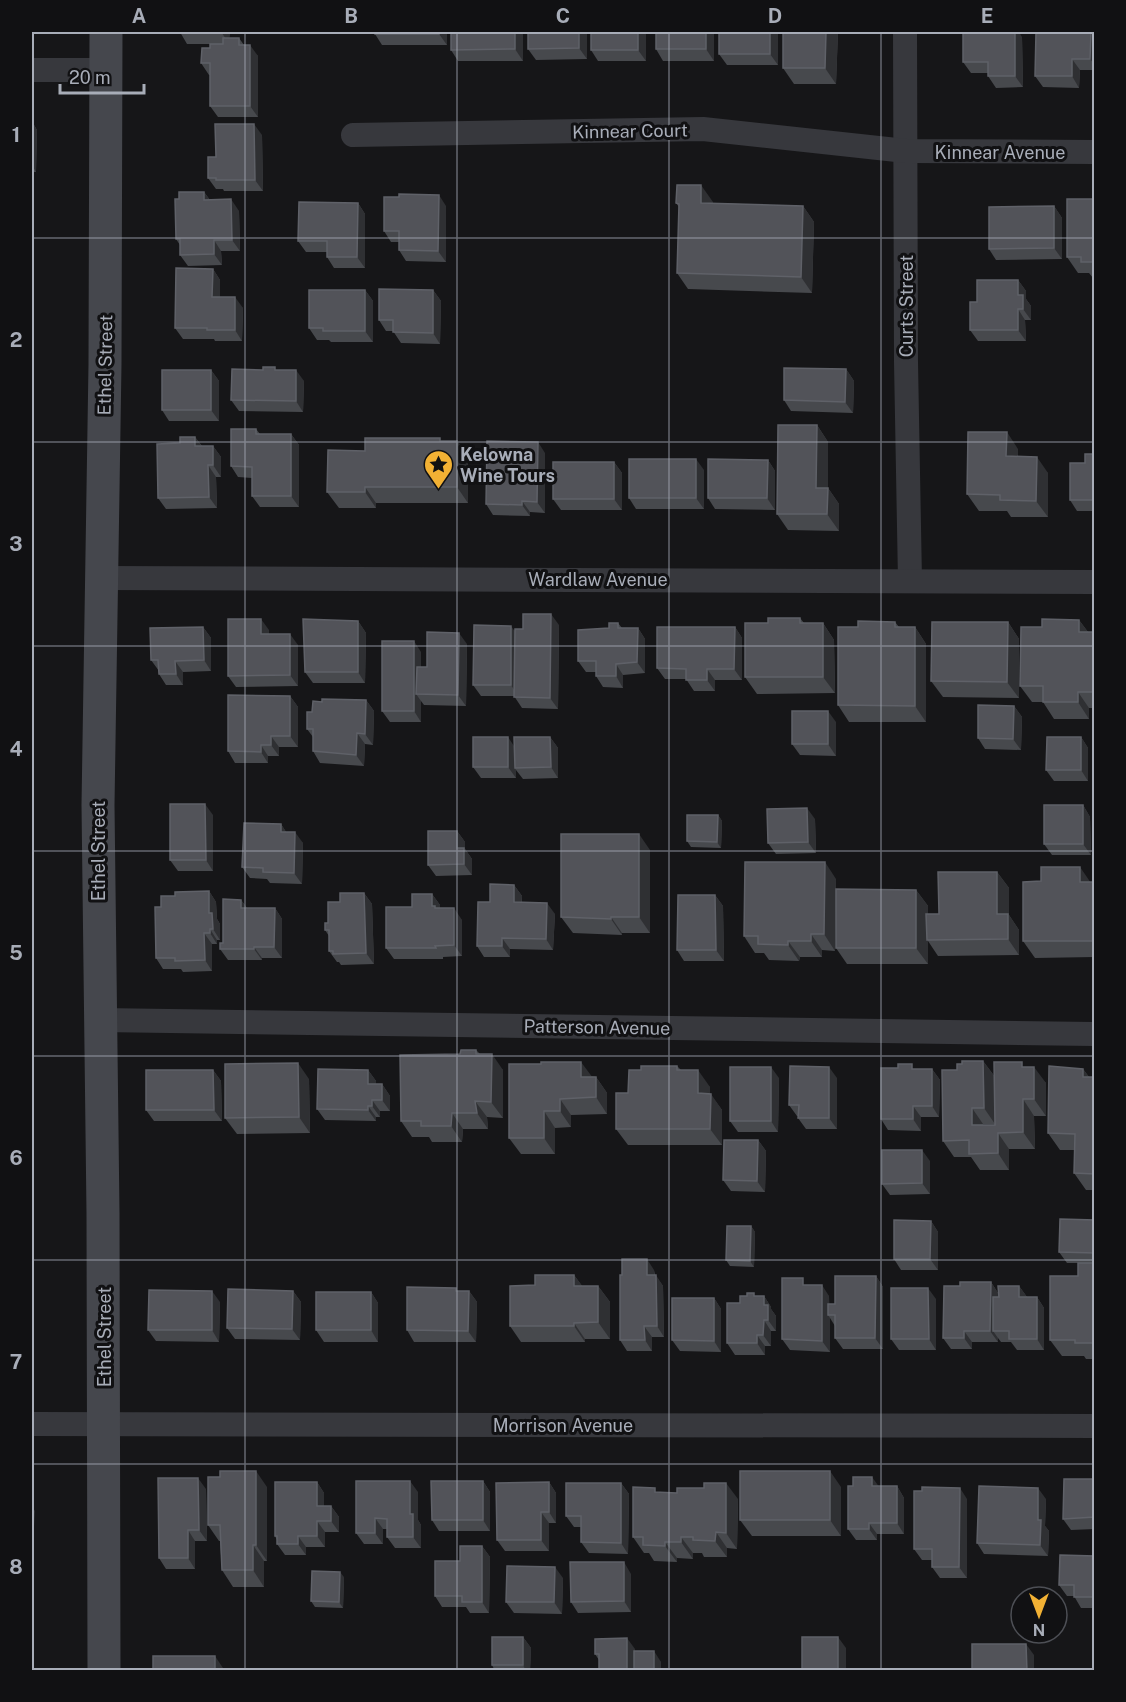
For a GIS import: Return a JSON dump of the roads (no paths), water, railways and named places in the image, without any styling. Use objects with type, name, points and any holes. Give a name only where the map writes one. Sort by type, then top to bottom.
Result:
[{"type":"street","name":"Ethel Street","points":[[104,1671],[98,805],[105,364],[106,32]]},
{"type":"street","name":"Curts Street","points":[[905,32],[910,581]]},
{"type":"street","points":[[32,70],[106,70]]},
{"type":"street","name":"Kinnear Court","points":[[353,135],[703,129],[906,151]]},
{"type":"street","name":"Kinnear Avenue","points":[[906,151],[1095,152]]},
{"type":"street","name":"Wardlaw Avenue","points":[[101,578],[1095,582]]},
{"type":"street","name":"Patterson Avenue","points":[[100,1020],[1095,1034]]},
{"type":"street","name":"Morrison Avenue","points":[[32,1424],[1095,1426]]},
{"type":"place","name":"Kelowna Wine Tours","points":[[439,490]]}]
